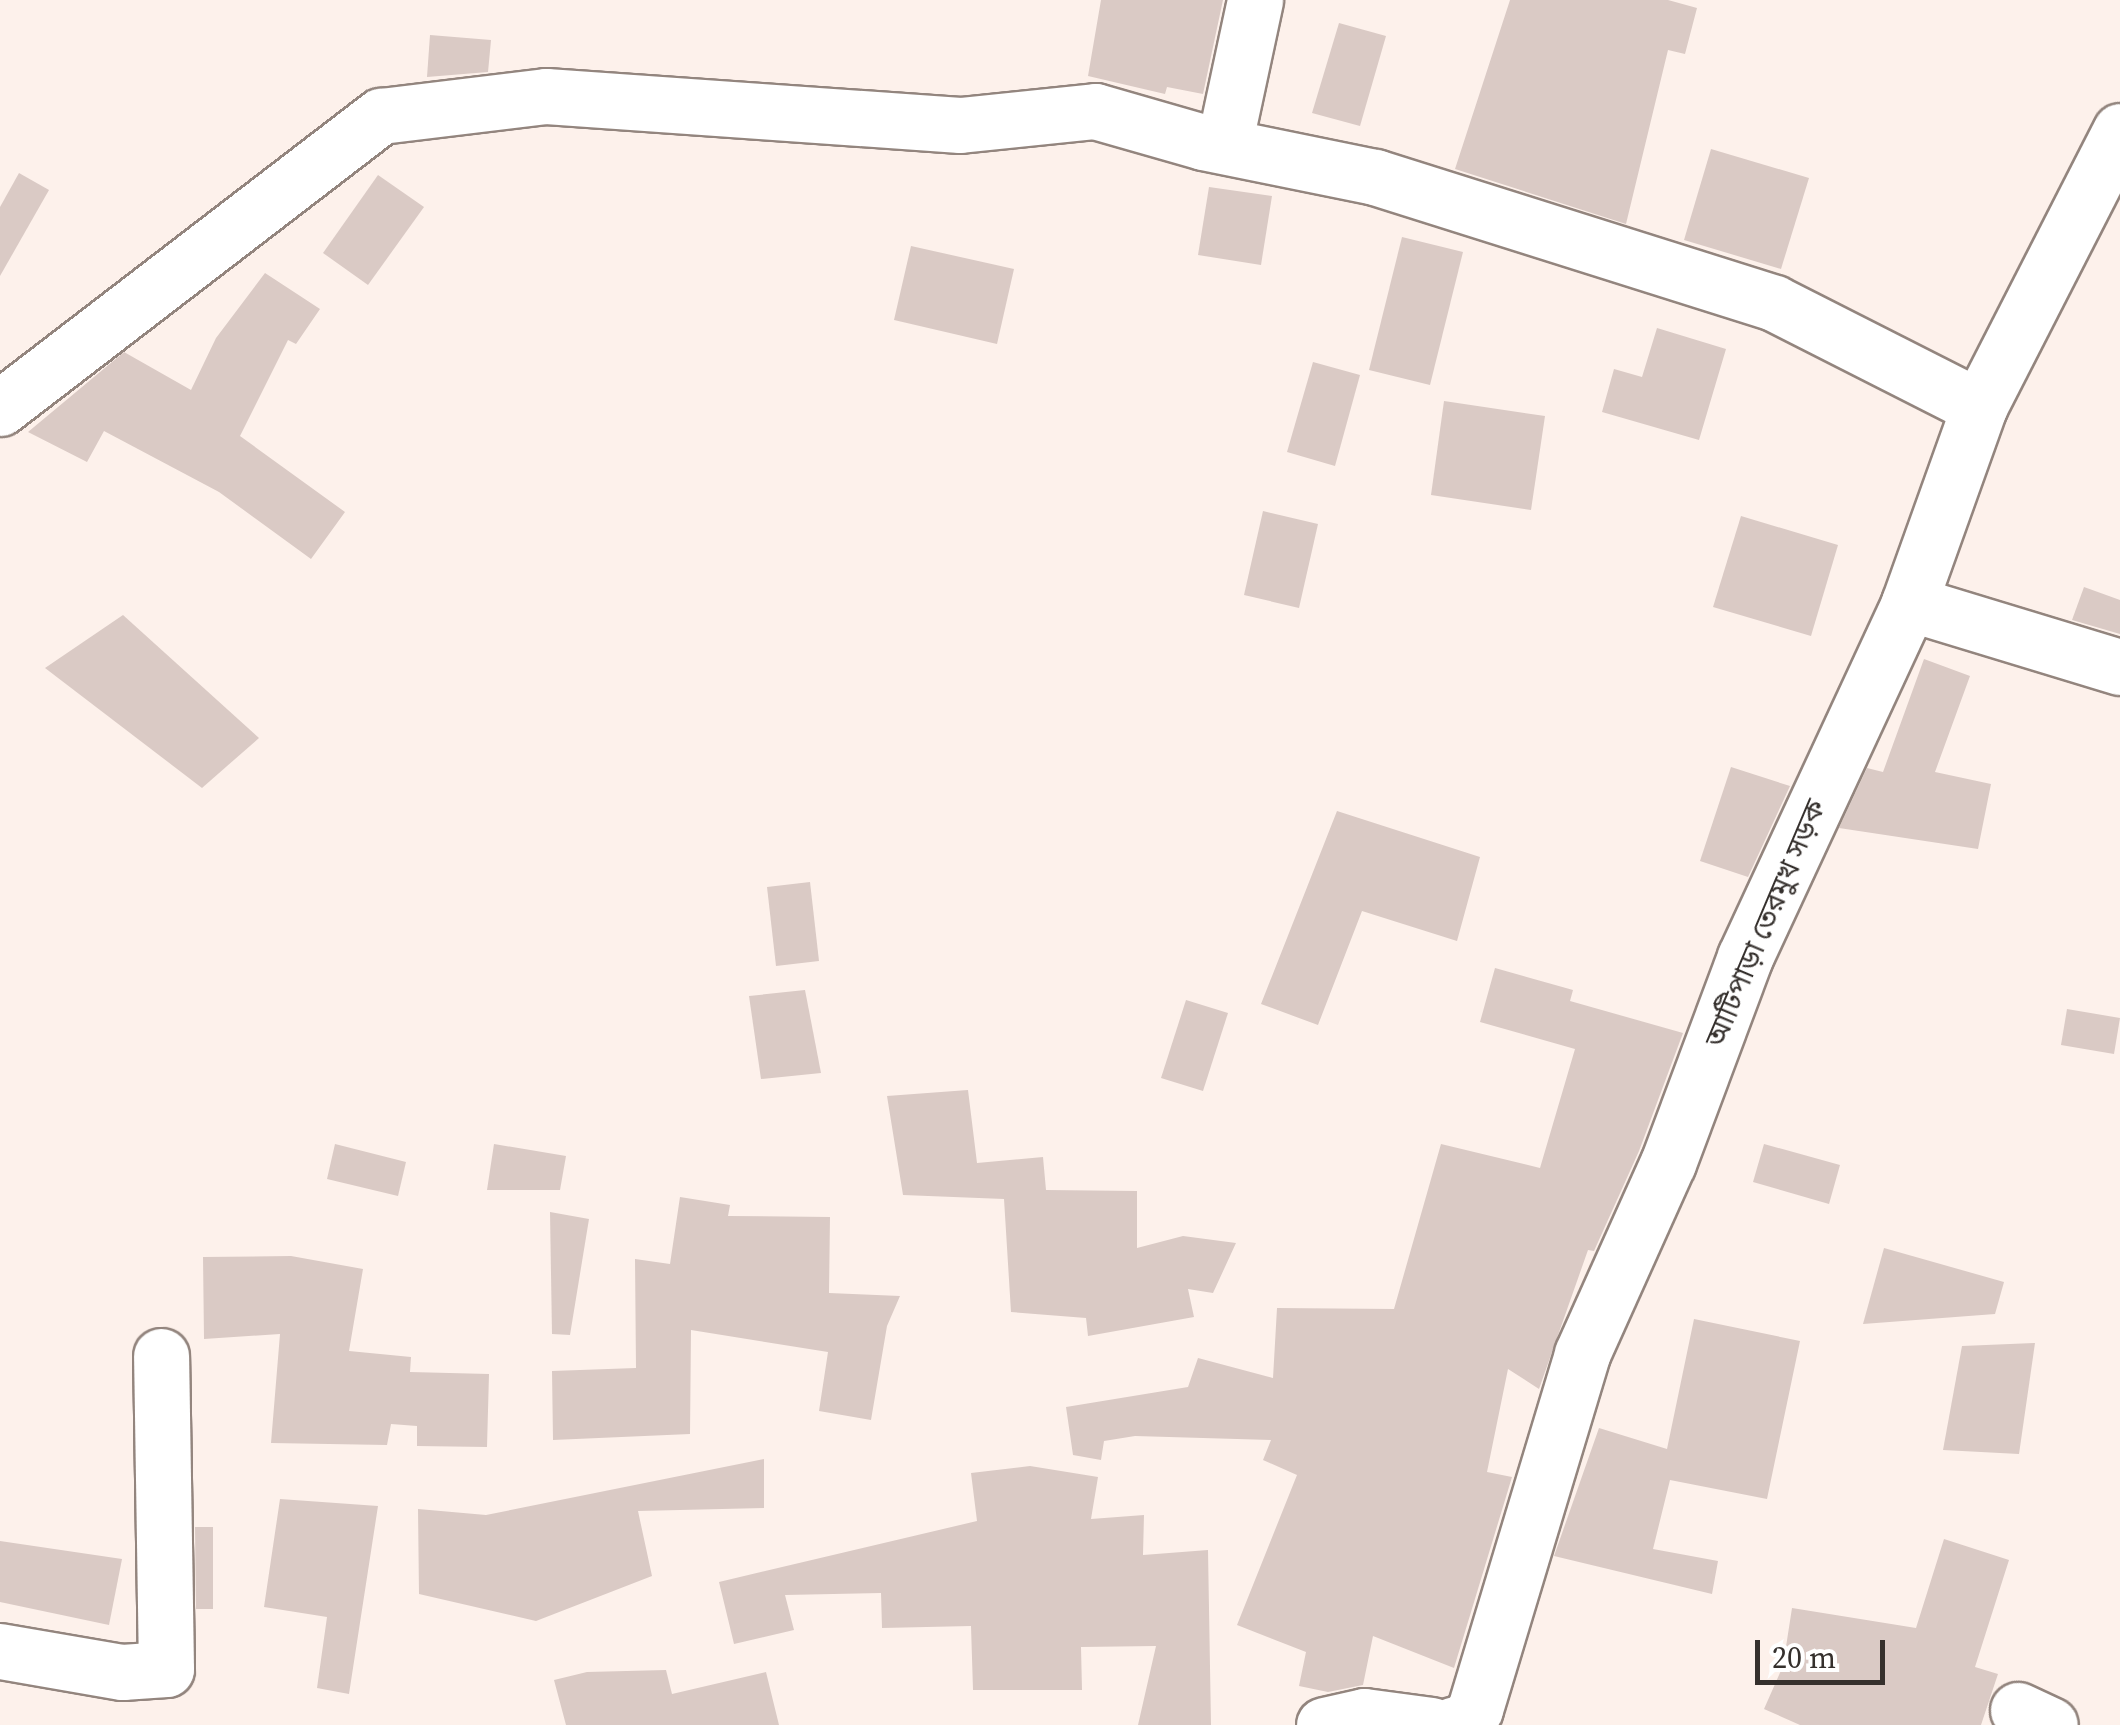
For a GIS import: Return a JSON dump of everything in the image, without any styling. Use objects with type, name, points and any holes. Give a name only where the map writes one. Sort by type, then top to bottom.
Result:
[{"type":"street","points":[[1224,145],[1255,0]]},
{"type":"street","points":[[0,408],[381,116],[546,96],[960,125],[1095,111],[1224,145],[1375,177],[1774,303],[1979,407]]},
{"type":"street","name":"আটিপাড়া তেরমুখ সড়ক","points":[[1452,1725],[1467,1721],[1475,1709],[1582,1354],[1668,1163],[1745,957],[1908,603],[1979,407],[2120,131]]},
{"type":"street","points":[[1908,603],[2120,668]]},
{"type":"street","points":[[0,1651],[122,1672],[166,1668],[160,1356]]},
{"type":"street","points":[[1324,1725],[1364,1716],[1431,1725]]},
{"type":"building","points":[[1101,0],[1223,0],[1203,94],[1167,87],[1165,94],[1088,76]]},
{"type":"building","points":[[1510,0],[1668,0],[1697,8],[1685,54],[1668,50],[1626,224],[1455,169]]},
{"type":"building","points":[[1339,23],[1386,36],[1360,126],[1312,113]]},
{"type":"building","points":[[430,35],[491,40],[488,72],[427,77]]},
{"type":"building","points":[[1711,149],[1809,178],[1781,269],[1684,240]]},
{"type":"building","points":[[19,173],[49,190],[0,276],[0,207]]},
{"type":"building","points":[[378,175],[424,207],[368,285],[323,253]]},
{"type":"building","points":[[1209,187],[1272,196],[1261,265],[1198,255]]},
{"type":"building","points":[[1402,237],[1463,252],[1430,385],[1369,370]]},
{"type":"building","points":[[911,246],[1014,269],[997,344],[894,320]]},
{"type":"building","points":[[265,273],[320,309],[296,344],[288,340],[240,436],[345,512],[311,559],[219,492],[104,431],[87,462],[28,432],[124,352],[191,390],[216,338]]},
{"type":"building","points":[[1657,328],[1726,349],[1699,440],[1602,412],[1614,369],[1642,377]]},
{"type":"building","points":[[1313,362],[1360,375],[1335,466],[1287,452]]},
{"type":"building","points":[[1444,401],[1545,416],[1531,510],[1431,495]]},
{"type":"building","points":[[1263,511],[1318,524],[1299,608],[1244,595]]},
{"type":"building","points":[[1741,516],[1838,545],[1811,636],[1713,607]]},
{"type":"building","points":[[2084,587],[2120,600],[2120,634],[2072,620]]},
{"type":"building","points":[[123,615],[259,738],[202,788],[45,668]]},
{"type":"building","points":[[1924,659],[1970,676],[1935,772],[1991,784],[1978,849],[1839,828],[1867,768],[1883,772]]},
{"type":"building","points":[[1731,767],[1790,786],[1748,877],[1700,861]]},
{"type":"building","points":[[1337,811],[1480,857],[1457,941],[1362,911],[1318,1025],[1261,1004]]},
{"type":"building","points":[[810,882],[819,961],[776,966],[767,887]]},
{"type":"building","points":[[1495,968],[1573,990],[1570,1001],[1683,1033],[1639,1151],[1594,1251],[1588,1250],[1539,1389],[1508,1369],[1487,1472],[1512,1477],[1454,1668],[1373,1636],[1363,1685],[1328,1692],[1299,1686],[1306,1652],[1237,1625],[1297,1475],[1263,1460],[1271,1440],[1135,1436],[1104,1441],[1101,1460],[1073,1455],[1066,1407],[1188,1387],[1198,1358],[1273,1378],[1277,1308],[1394,1309],[1441,1144],[1540,1168],[1575,1049],[1480,1022]]},
{"type":"building","points":[[805,990],[821,1073],[761,1079],[749,996]]},
{"type":"building","points":[[1186,1000],[1228,1013],[1203,1091],[1161,1078]]},
{"type":"building","points":[[2067,1009],[2120,1018],[2114,1054],[2061,1045]]},
{"type":"building","points":[[968,1090],[977,1163],[1043,1157],[1046,1190],[1137,1191],[1137,1248],[1183,1236],[1236,1243],[1213,1293],[1188,1289],[1194,1317],[1088,1336],[1086,1318],[1011,1312],[1004,1199],[903,1195],[887,1096]]},
{"type":"building","points":[[335,1144],[406,1162],[398,1196],[327,1179]]},
{"type":"building","points":[[494,1144],[566,1156],[560,1190],[487,1190]]},
{"type":"building","points":[[1764,1144],[1840,1165],[1829,1204],[1753,1182]]},
{"type":"building","points":[[680,1197],[730,1205],[728,1216],[830,1217],[829,1293],[900,1296],[887,1326],[871,1420],[819,1411],[828,1352],[691,1330],[690,1434],[553,1440],[552,1371],[636,1368],[635,1259],[670,1264]]},
{"type":"building","points":[[550,1212],[589,1219],[570,1335],[552,1334]]},
{"type":"building","points":[[1884,1248],[2004,1282],[1995,1314],[1863,1324]]},
{"type":"building","points":[[291,1256],[363,1269],[349,1351],[411,1357],[410,1372],[489,1374],[487,1447],[417,1446],[417,1426],[391,1424],[387,1445],[271,1443],[280,1334],[204,1339],[203,1257]]},
{"type":"building","points":[[1694,1319],[1800,1341],[1767,1499],[1670,1480],[1653,1549],[1718,1561],[1712,1594],[1554,1556],[1599,1428],[1667,1449]]},
{"type":"building","points":[[2035,1343],[2019,1454],[1943,1450],[1962,1346]]},
{"type":"building","points":[[764,1459],[764,1508],[638,1511],[652,1576],[536,1621],[419,1594],[418,1509],[486,1515]]},
{"type":"building","points":[[1030,1466],[1098,1477],[1091,1519],[1144,1515],[1143,1555],[1208,1550],[1211,1725],[1138,1725],[1156,1646],[1081,1647],[1082,1690],[973,1690],[971,1626],[882,1628],[881,1593],[785,1595],[794,1630],[734,1644],[719,1582],[977,1521],[971,1473]]},
{"type":"building","points":[[280,1499],[378,1506],[349,1694],[317,1688],[327,1617],[264,1607]]},
{"type":"building","points":[[195,1527],[213,1527],[213,1609],[196,1609]]},
{"type":"building","points":[[1944,1539],[2009,1560],[1975,1667],[1998,1674],[1981,1725],[1800,1725],[1764,1709],[1783,1666],[1792,1608],[1916,1628]]},
{"type":"building","points":[[0,1541],[122,1559],[109,1625],[0,1602]]},
{"type":"building","points":[[666,1670],[672,1694],[766,1672],[779,1725],[566,1725],[554,1680],[587,1672]]}]
